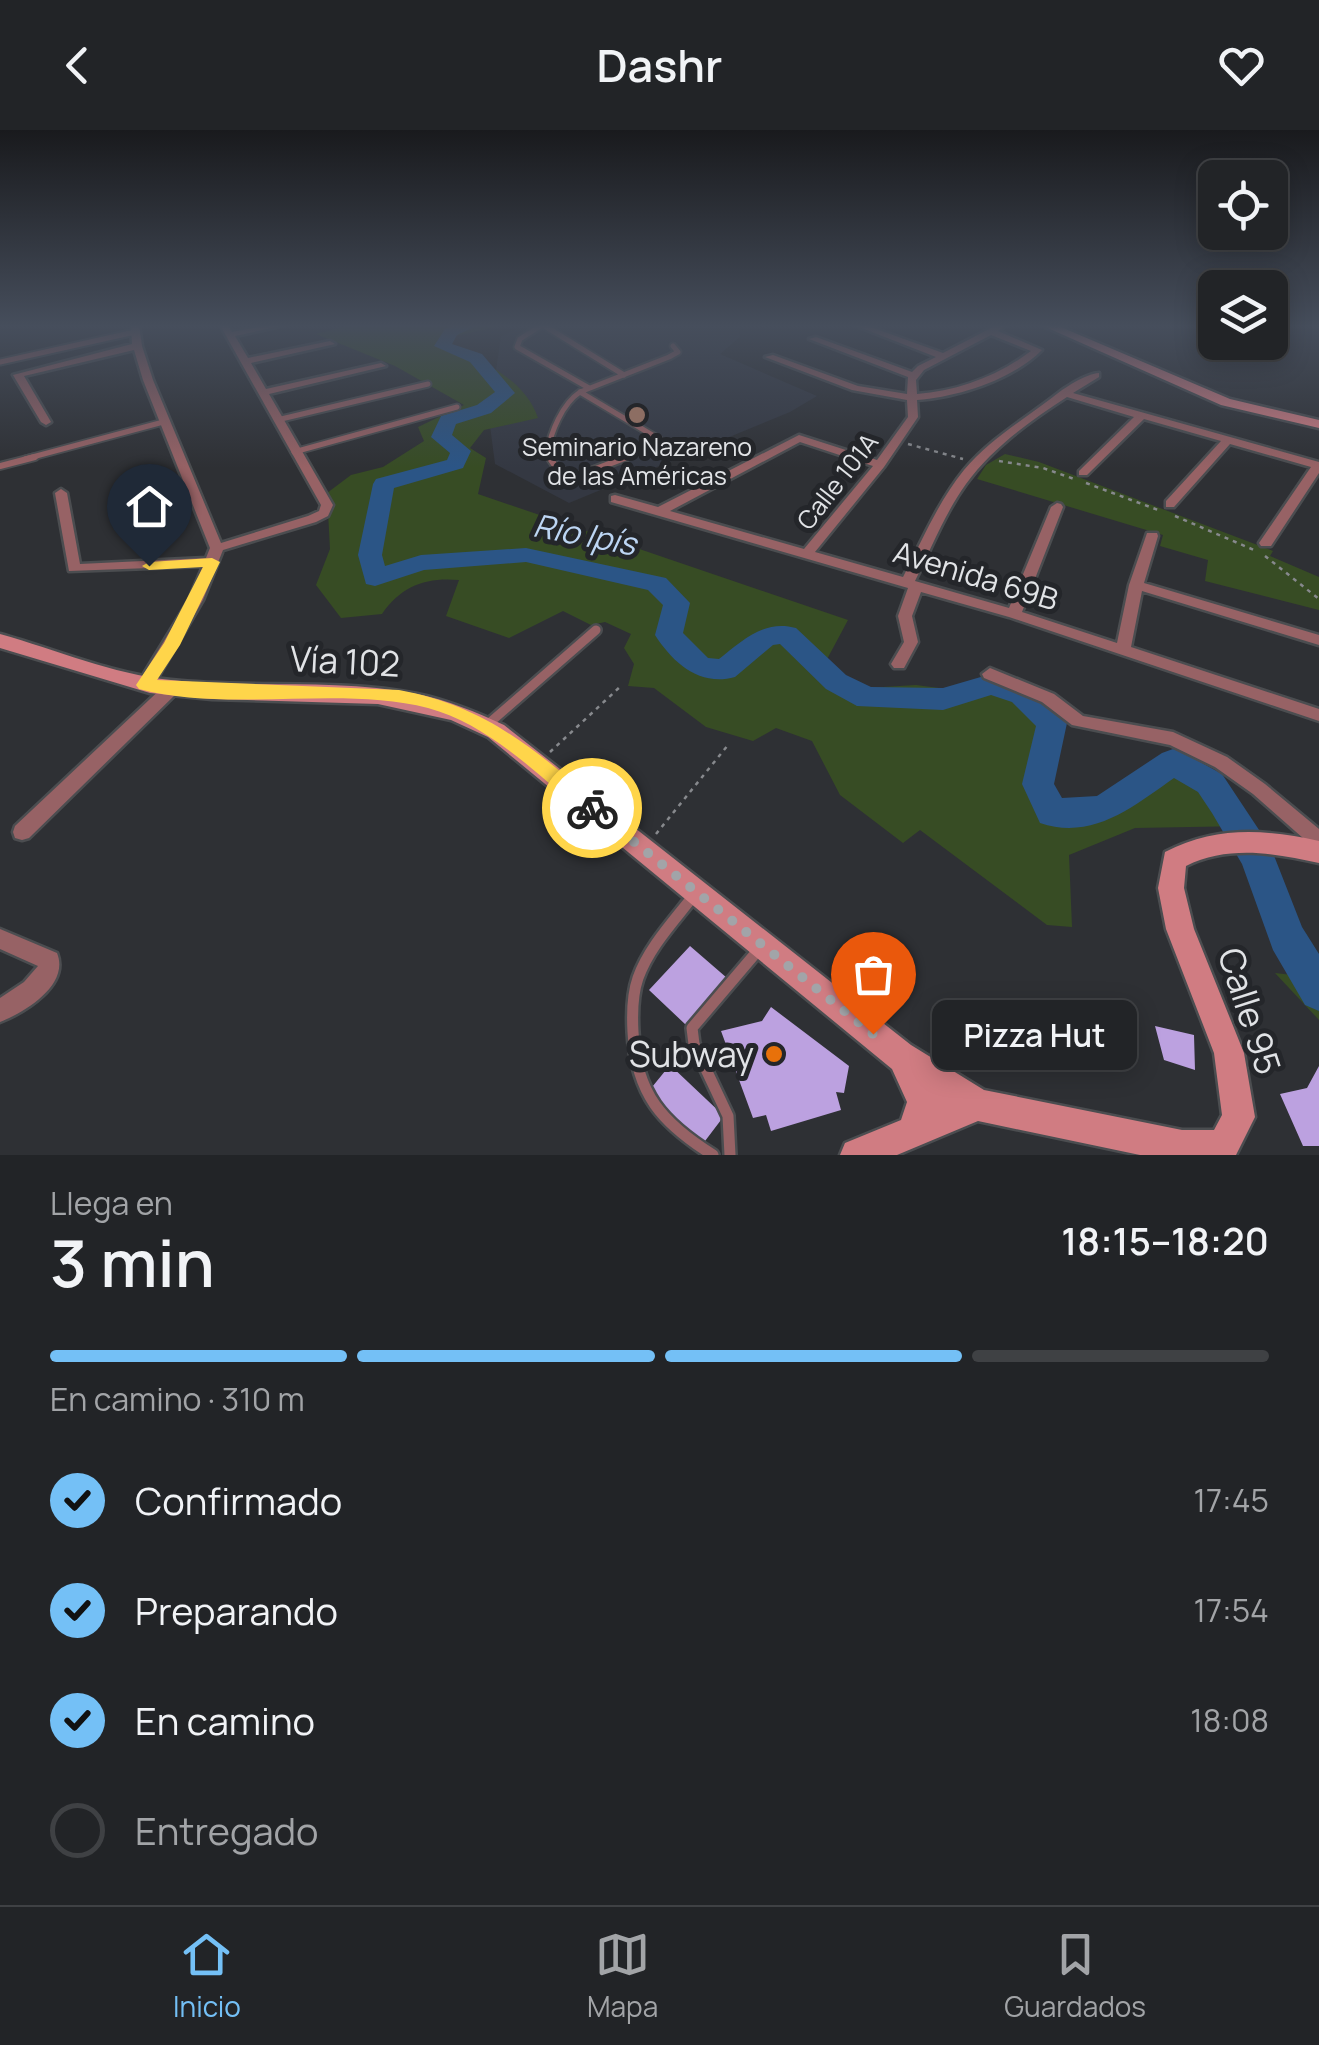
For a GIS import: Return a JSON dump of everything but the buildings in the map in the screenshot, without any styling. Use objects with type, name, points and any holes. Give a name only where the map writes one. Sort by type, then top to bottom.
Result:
[{"type":"main road","points":[[1158,373],[1226,402],[1319,424]]},
{"type":"main road","name":"Vía 102","points":[[0,641],[145,685],[399,696],[435,703],[487,726],[900,1056],[978,1105]]},
{"type":"main road","name":"Calle 95","points":[[978,1105],[1182,1148],[1227,1150],[1240,1117],[1229,1052],[1180,930],[1170,888],[1174,860],[1198,845],[1225,840],[1312,847]]},
{"type":"main road","points":[[900,1056],[919,1086],[923,1101],[914,1134]]},
{"type":"main road","points":[[857,1155],[978,1105]]},
{"type":"street","points":[[24,373],[18,375],[46,422]]},
{"type":"street","points":[[145,685],[172,645],[215,555],[150,373]]},
{"type":"street","points":[[61,492],[74,568],[215,555],[324,513],[326,505],[250,373]]},
{"type":"street","points":[[261,393],[350,373]]},
{"type":"street","points":[[809,373],[851,390],[952,396],[999,373]]},
{"type":"street","points":[[905,373],[914,376],[919,373]]},
{"type":"street","points":[[899,664],[910,642],[905,616],[912,584],[958,486],[979,461],[1063,394],[1096,375]]},
{"type":"street","name":"Calle 101A","points":[[808,554],[880,466],[913,417],[914,376]]},
{"type":"street","points":[[1063,394],[1319,466],[1266,543]]},
{"type":"street","points":[[1082,474],[1141,416]]},
{"type":"street","points":[[660,510],[799,438],[880,466]]},
{"type":"street","points":[[1170,504],[1227,441]]},
{"type":"street","name":"Avenida 69B","points":[[615,498],[1014,614],[1319,715]]},
{"type":"street","points":[[1014,614],[1057,507]]},
{"type":"street","points":[[1123,649],[1136,585],[1152,536]]},
{"type":"street","points":[[1136,585],[1319,640]]},
{"type":"street","points":[[990,674],[1048,698],[1078,720],[1173,740],[1221,762],[1259,788],[1312,847]]},
{"type":"street","points":[[22,832],[172,688]]},
{"type":"street","points":[[0,939],[49,960],[50,968],[46,978],[0,1011]]},
{"type":"lane","points":[[562,373],[589,388]]},
{"type":"lane","points":[[620,373],[624,375]]},
{"type":"lane","points":[[580,392],[659,439],[660,444],[582,476],[569,475],[548,459],[550,438],[570,398],[580,392],[589,388],[629,373]]},
{"type":"lane","points":[[276,420],[428,384]]},
{"type":"lane","points":[[294,452],[457,407]]},
{"type":"lane","points":[[0,466],[167,421]]},
{"type":"lane","points":[[487,726],[597,630]]},
{"type":"lane","points":[[696,892],[647,960],[634,990],[632,1007],[638,1064],[648,1097],[698,1146],[713,1155]]},
{"type":"lane","points":[[730,1155],[728,1116],[694,1044],[692,1028],[762,945]]},
{"type":"path","points":[[897,441],[979,461],[1044,468],[1237,540],[1260,552],[1319,599]]},
{"type":"path","points":[[537,764],[622,685]]},
{"type":"path","points":[[644,850],[728,745]]},
{"type":"shaded area","name":"Seminario Nazareno de las Américas","points":[[496,373],[763,373],[817,396],[790,412],[569,503],[495,464],[489,418]]},
{"type":"green space","points":[[407,373],[500,373],[523,392],[538,418],[484,430],[470,448],[486,458],[478,494],[848,620],[825,663],[866,688],[916,685],[1016,698],[1043,721],[1027,777],[1049,815],[1096,819],[1162,778],[1195,768],[1231,788],[1246,826],[1135,828],[1069,855],[1072,927],[1047,925],[920,830],[903,843],[840,795],[812,741],[776,728],[753,741],[706,727],[654,688],[628,686],[634,664],[624,648],[631,634],[605,622],[591,625],[563,611],[509,638],[446,616],[459,580],[447,579],[415,585],[397,596],[382,614],[341,618],[316,585],[330,549],[327,493],[351,475],[383,467],[424,441],[418,427],[464,405]]},
{"type":"green space","points":[[1005,454],[1039,462],[1273,551],[1270,556],[1319,577],[1319,610],[1205,581],[1208,560],[1160,546],[1163,535],[977,479],[986,465]]},
{"type":"green space","points":[[1275,973],[1319,978],[1319,1020]]},
{"type":"waterway","name":"Río Ipís","points":[[489,373],[506,393],[484,409],[448,420],[441,437],[461,451],[456,464],[384,484],[370,555],[375,578],[421,563],[526,555],[657,584],[677,603],[669,635],[700,667],[725,670],[765,637],[786,634],[836,682],[867,698],[943,699],[991,684],[1022,694],[1052,723],[1038,784],[1052,813],[1103,810],[1173,762],[1210,783],[1258,859],[1287,937],[1319,991]]},
{"type":"way so far","points":[[592,808],[873,1034]]},
{"type":"place","name":"Seminario Nazareno de las Américas","points":[[637,415]]},
{"type":"place","name":"Pizza Hut","points":[[873,1034]]},
{"type":"place","name":"Subway","points":[[774,1054]]},
{"type":"route","points":[[149,566],[212,562],[172,645],[145,685],[208,691],[399,696],[435,703],[496,730],[592,808]]}]
